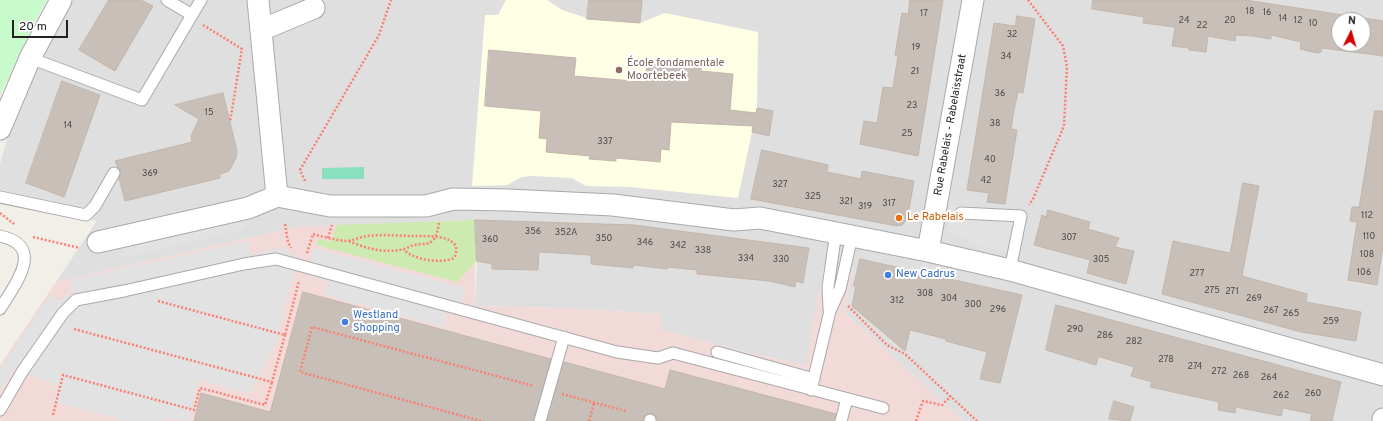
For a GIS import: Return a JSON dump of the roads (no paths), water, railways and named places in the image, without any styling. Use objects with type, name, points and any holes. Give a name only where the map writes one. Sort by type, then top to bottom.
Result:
[{"type":"street","points":[[0,129],[30,58],[61,0]]},
{"type":"street","points":[[258,0],[277,196]]},
{"type":"street","name":"Rue Rabelais - Rabelaisstraat","points":[[928,251],[973,0]]},
{"type":"street","points":[[261,30],[314,8]]},
{"type":"street","points":[[90,245],[248,208],[277,196],[330,206],[426,206],[453,199],[508,200],[613,205],[734,220],[760,218],[928,251],[1010,270],[1383,375]]},
{"type":"lane","points":[[167,0],[191,16]]},
{"type":"lane","points":[[30,58],[142,100],[201,0]]},
{"type":"lane","points":[[0,197],[86,215],[95,206],[114,173]]},
{"type":"lane","points":[[961,213],[1021,216],[1010,270]]},
{"type":"lane","points":[[830,311],[828,286],[844,234]]},
{"type":"lane","points":[[811,390],[830,311],[840,288],[844,234]]},
{"type":"lane","points":[[0,236],[13,241],[19,246],[26,261],[23,270],[0,309]]},
{"type":"lane","points":[[0,410],[22,372],[63,313],[76,300],[124,291],[244,264],[276,259],[617,352],[658,358],[673,353],[883,408]]},
{"type":"lane","points":[[540,421],[564,337]]},
{"type":"lane","points":[[717,352],[814,379]]},
{"type":"lane","points":[[841,421],[847,399]]},
{"type":"place","name":"École fondamentale Moortebeek","points":[[619,70]]},
{"type":"place","name":"Le Rabelais","points":[[899,218]]},
{"type":"place","name":"New Cadrus","points":[[888,275]]},
{"type":"place","name":"Westland Shopping","points":[[345,322]]}]
